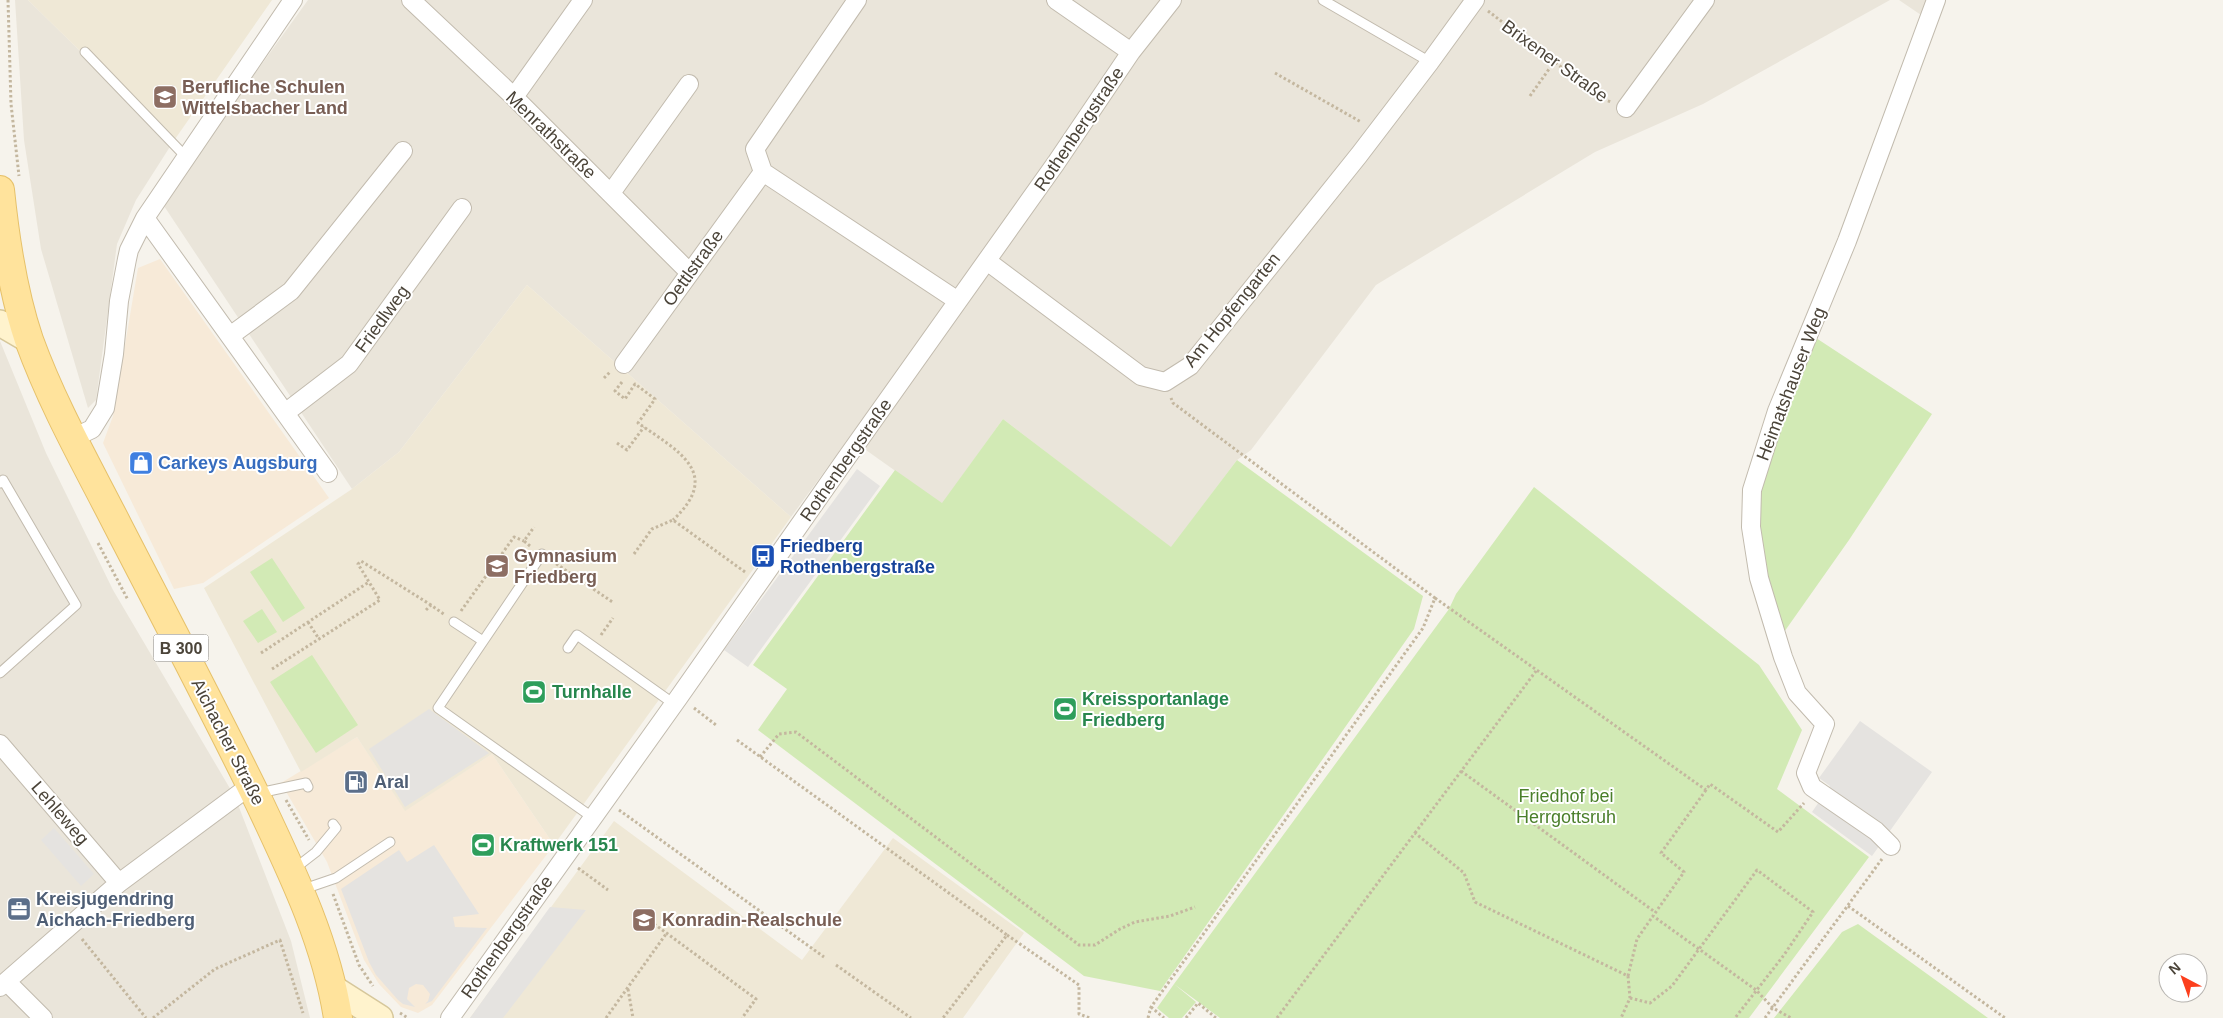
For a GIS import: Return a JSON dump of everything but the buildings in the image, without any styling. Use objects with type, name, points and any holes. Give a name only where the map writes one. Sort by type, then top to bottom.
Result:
[{"type":"main road","name":"Aichacher Straße","points":[[10,187],[6,277],[29,340],[73,438],[253,790],[296,880],[316,931],[334,988],[338,1018]]},
{"type":"main road","points":[[0,323],[29,340]]},
{"type":"main road","points":[[334,988],[380,1018]]},
{"type":"street","points":[[73,438],[92,428],[105,408],[114,354],[119,301],[127,259],[129,250],[145,218],[293,0]]},
{"type":"street","name":"Menrathstraße","points":[[411,0],[514,97],[689,272]]},
{"type":"street","points":[[514,97],[583,0]]},
{"type":"street","points":[[857,0],[755,148],[763,172],[958,301]]},
{"type":"street","points":[[1056,0],[1131,52]]},
{"type":"street","name":"Rothenbergstraße","points":[[450,1018],[987,261],[1131,52],[1172,0]]},
{"type":"street","name":"Brixener Straße","points":[[1626,108],[1706,0]]},
{"type":"street","name":"Heimatshauser Weg","points":[[1812,786],[1806,773],[1825,724],[1797,693],[1783,657],[1758,578],[1751,527],[1752,490],[1777,411],[1847,240],[1936,0]]},
{"type":"street","name":"Am Hopfengarten","points":[[1165,382],[1190,366],[1377,131],[1474,1]]},
{"type":"street","points":[[611,193],[689,84]]},
{"type":"street","points":[[230,336],[291,291],[403,151]]},
{"type":"street","name":"Oettlstraße","points":[[623,373],[689,272],[763,172]]},
{"type":"street","name":"Friedlweg","points":[[284,413],[349,364],[462,208]]},
{"type":"street","points":[[145,218],[328,473]]},
{"type":"street","points":[[987,261],[1140,376],[1165,382]]},
{"type":"street","name":"Lehleweg","points":[[0,744],[119,883]]},
{"type":"street","points":[[1812,786],[1876,831],[1891,846]]},
{"type":"street","points":[[43,1018],[3,984],[119,883],[253,790]]},
{"type":"lane","points":[[1323,0],[1430,62]]},
{"type":"lane","points":[[85,52],[186,157]]},
{"type":"lane","points":[[0,482],[3,480],[76,605],[0,673]]},
{"type":"lane","points":[[542,554],[438,708],[592,817]]},
{"type":"lane","points":[[454,622],[483,641]]},
{"type":"lane","points":[[568,648],[577,634],[677,700]]},
{"type":"lane","points":[[253,790],[306,783],[308,786]]},
{"type":"lane","points":[[296,880],[336,828],[333,824]]},
{"type":"lane","points":[[296,880],[336,878],[390,842]]},
{"type":"path","points":[[8,0],[11,104],[10,187]]},
{"type":"path","name":"Brixener Straße","points":[[1474,1],[1603,99],[1626,108]]},
{"type":"path","points":[[1530,96],[1554,62]]},
{"type":"path","points":[[1275,73],[1377,131]]},
{"type":"path","points":[[623,373],[615,392],[625,399],[635,384],[656,399],[638,423],[690,464],[696,479],[693,496],[684,510],[673,520],[652,529],[634,554]]},
{"type":"path","points":[[1165,382],[1173,403],[1536,672],[1706,790]]},
{"type":"path","points":[[616,444],[627,450],[644,427]]},
{"type":"path","points":[[673,520],[760,583]]},
{"type":"path","points":[[272,669],[380,600],[358,564],[360,561],[431,605],[454,622],[514,537],[524,542]]},
{"type":"path","points":[[576,577],[614,603]]},
{"type":"path","points":[[261,653],[369,582]]},
{"type":"path","points":[[1148,1018],[1151,1007],[1423,628],[1435,598]]},
{"type":"path","points":[[426,610],[431,605]]},
{"type":"path","points":[[606,628],[613,618]]},
{"type":"path","points":[[308,622],[319,639]]},
{"type":"path","points":[[1277,1018],[1414,832],[1536,672]]},
{"type":"path","points":[[677,700],[716,725]]},
{"type":"path","points":[[760,758],[779,734],[796,732],[1079,945],[1095,945],[1135,922],[1170,916],[1195,907]]},
{"type":"path","points":[[737,740],[1007,936],[1079,985],[1079,1014],[1090,1018]]},
{"type":"path","points":[[1460,771],[1655,912]]},
{"type":"path","points":[[1621,1018],[1630,998],[1628,976],[1637,939],[1684,872],[1661,853],[1710,784],[1778,832],[1802,806],[1812,786]]},
{"type":"path","points":[[604,800],[824,957]]},
{"type":"path","points":[[1414,832],[1464,873],[1475,902],[1628,976]]},
{"type":"path","points":[[1765,1018],[1891,846]]},
{"type":"path","points":[[564,857],[608,890]]},
{"type":"path","points":[[1630,998],[1650,1003],[1672,986],[1757,870],[1813,912],[1784,955],[1735,1018]]},
{"type":"path","points":[[1848,906],[2005,1018]]},
{"type":"path","points":[[1653,916],[1699,951],[1756,990],[1773,1008],[1791,1018]]},
{"type":"path","points":[[646,918],[756,1000],[742,1018]]},
{"type":"path","points":[[71,925],[146,1018]]},
{"type":"path","points":[[606,1018],[666,934]]},
{"type":"path","points":[[943,1018],[1007,936]]},
{"type":"path","points":[[153,1018],[215,969],[280,940],[303,1013]]},
{"type":"path","points":[[836,965],[911,1018]]},
{"type":"path","points":[[628,988],[633,1018]]},
{"type":"path","points":[[1186,1018],[1198,1003],[1216,1018]]},
{"type":"path","points":[[1151,1007],[1164,1018]]},
{"type":"shaded area","points":[[15,0],[28,0],[173,142],[136,200],[117,244],[96,400],[88,408],[41,249],[24,140]]},
{"type":"shaded area","name":"Berufliche Schulen Wittelsbacher Land","points":[[28,0],[272,0],[173,142]]},
{"type":"shaded area","points":[[308,0],[1890,0],[1703,104],[1595,152],[1376,285],[1251,450],[1237,460],[1171,548],[1003,419],[942,504],[849,438],[791,517],[527,285],[399,452],[352,489],[162,203]]},
{"type":"shaded area","points":[[1899,0],[1926,0],[1921,15]]},
{"type":"shaded area","points":[[160,259],[329,498],[203,583],[174,589],[103,443],[113,416],[138,268]]},
{"type":"shaded area","name":"Gymnasium Friedberg","points":[[527,285],[791,517],[554,845],[492,754],[405,811],[357,737],[301,772],[204,588],[352,489],[399,452]]},
{"type":"shaded area","points":[[0,341],[46,453],[113,590],[235,797],[291,941],[310,1018],[0,1018]]},
{"type":"shaded area","points":[[857,469],[880,486],[748,667],[724,650]]},
{"type":"shaded area","points":[[429,709],[489,753],[405,807],[369,749]]},
{"type":"shaded area","points":[[1860,721],[1932,772],[1872,856],[1812,812],[1830,786],[1819,778]]},
{"type":"shaded area","points":[[357,737],[405,810],[492,754],[554,845],[432,1005],[418,1013],[401,1007],[379,984],[364,960],[327,862],[281,783]]},
{"type":"shaded area","name":"Konradin-Realschule","points":[[614,821],[802,960],[893,838],[1024,933],[963,1018],[470,1018]]},
{"type":"shaded area","points":[[54,828],[94,874],[81,886],[41,840]]},
{"type":"shaded area","points":[[434,845],[479,914],[453,917],[455,927],[487,928],[432,1001],[425,1004],[430,994],[423,985],[416,984],[409,988],[407,999],[415,1007],[403,1004],[398,1000],[376,975],[369,962],[341,889],[399,850],[407,862]]},
{"type":"shaded area","points":[[550,907],[586,910],[503,1018],[470,1018]]},
{"type":"green space","points":[[1813,336],[1932,414],[1849,540],[1782,635],[1765,568],[1759,512],[1763,474]]},
{"type":"green space","name":"Kreissportanlage Friedberg","points":[[1003,419],[1171,547],[1237,460],[1423,596],[1414,629],[1160,991],[1084,976],[758,730],[787,689],[753,665],[895,470],[942,503]]},
{"type":"green space","name":"Friedhof bei Herrgottsruh","points":[[1534,487],[1759,665],[1802,730],[1777,789],[1869,857],[1749,1018],[1220,1018],[1174,984],[1449,609],[1456,594]]},
{"type":"green space","points":[[272,558],[305,608],[283,622],[250,572]]},
{"type":"green space","points":[[262,609],[277,632],[258,643],[243,621]]},
{"type":"green space","points":[[312,655],[358,725],[316,753],[270,682]]},
{"type":"green space","points":[[1858,924],[1988,1018],[1774,1018],[1842,932]]},
{"type":"green space","points":[[1174,984],[1196,1002],[1182,1018],[1169,1018],[1157,1008]]},
{"type":"place","name":"Berufliche Schulen Wittelsbacher Land","points":[[165,97]]},
{"type":"place","name":"Carkeys Augsburg","points":[[141,463]]},
{"type":"place","name":"Friedberg Rothenbergstraße","points":[[763,556]]},
{"type":"place","name":"Gymnasium Friedberg","points":[[497,566]]},
{"type":"place","name":"Turnhalle","points":[[534,692]]},
{"type":"place","name":"Kreissportanlage Friedberg","points":[[1065,709]]},
{"type":"place","name":"Aral","points":[[356,782]]},
{"type":"place","name":"Kraftwerk 151","points":[[483,845]]},
{"type":"place","name":"Kreisjugendring Aichach-Friedberg","points":[[19,909]]},
{"type":"place","name":"Konradin-Realschule","points":[[644,920]]}]
